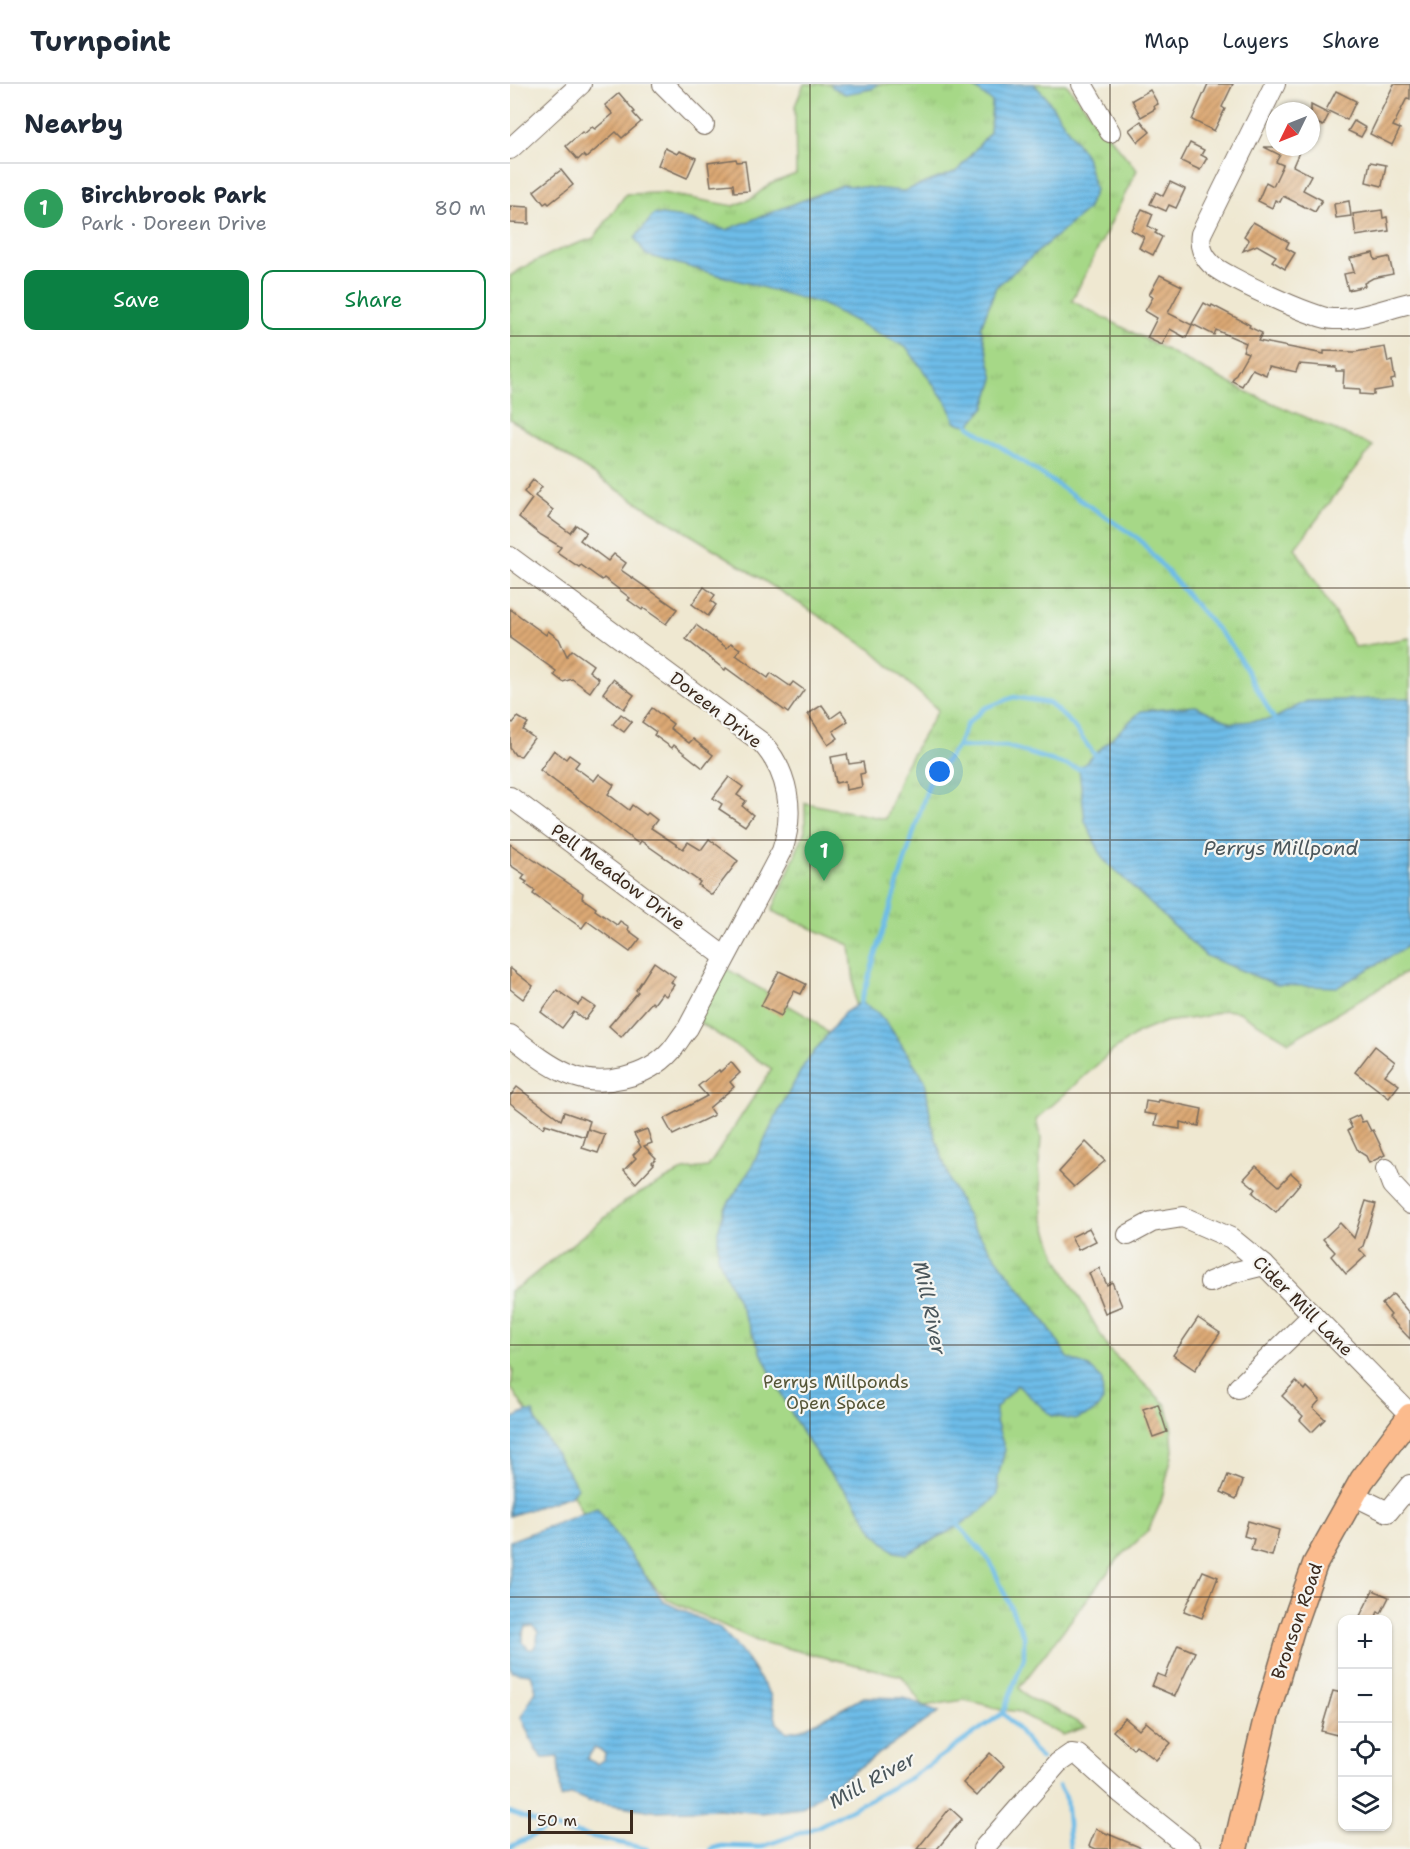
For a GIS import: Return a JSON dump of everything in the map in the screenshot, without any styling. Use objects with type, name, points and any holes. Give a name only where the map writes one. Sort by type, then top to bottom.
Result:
[{"type":"main road","name":"Bronson Road","points":[[1235,1849],[1266,1718],[1292,1629],[1316,1564],[1362,1480],[1410,1415]]},
{"type":"street","points":[[510,148],[581,84]]},
{"type":"street","points":[[663,84],[704,125]]},
{"type":"street","points":[[1082,84],[1110,132]]},
{"type":"street","points":[[1275,84],[1201,234],[1200,243],[1206,258],[1220,272],[1322,318],[1346,319],[1410,303]]},
{"type":"street","name":"Doreen Drive","points":[[510,557],[752,734],[773,757],[784,779],[789,820],[782,851],[688,1028],[662,1059],[638,1073],[612,1079],[577,1078],[559,1070],[510,1035]]},
{"type":"street","name":"Pell Meadow Drive","points":[[510,797],[725,957]]},
{"type":"street","points":[[1386,1169],[1392,1185],[1410,1204]]},
{"type":"street","name":"Cider Mill Lane","points":[[1128,1235],[1152,1222],[1183,1217],[1231,1238],[1264,1265],[1410,1415]]},
{"type":"street","points":[[1210,1282],[1232,1273],[1264,1265]]},
{"type":"street","points":[[1238,1388],[1313,1316]]},
{"type":"street","points":[[1353,1495],[1388,1512],[1410,1485]]},
{"type":"street","points":[[983,1849],[1058,1762],[1071,1754],[1078,1755],[1129,1800],[1191,1849]]},
{"type":"green space","name":"Perrys Millponds Open Space","points":[[804,84],[1066,84],[1137,170],[1072,301],[1249,393],[1373,446],[1295,548],[1355,647],[1410,638],[1410,970],[1289,1042],[1239,1012],[1225,1010],[1202,1017],[1165,1022],[1138,1033],[1110,1053],[1036,1120],[1041,1138],[1039,1165],[1043,1217],[1057,1258],[1110,1351],[1166,1405],[1171,1423],[1173,1451],[1161,1502],[1148,1531],[1118,1559],[1019,1688],[1028,1698],[1086,1727],[1063,1735],[1016,1711],[1001,1710],[964,1700],[923,1706],[902,1676],[757,1641],[668,1600],[588,1524],[542,1435],[511,1388],[513,1370],[510,1364],[510,1291],[521,1285],[627,1200],[684,1170],[708,1167],[772,1069],[686,1014],[712,960],[810,1018],[840,1043],[856,1032],[850,945],[772,911],[805,831],[805,803],[885,819],[903,770],[938,710],[872,650],[621,492],[510,419],[510,276],[559,250],[594,238],[626,194],[662,193],[734,206],[752,198],[770,184],[796,174],[795,106]]},
{"type":"water","points":[[831,84],[878,84],[872,89],[845,94],[832,87]]},
{"type":"water","points":[[970,84],[1034,84],[1046,97],[1086,156],[1095,190],[1087,210],[996,287],[981,327],[994,379],[985,407],[969,426],[955,422],[949,406],[907,348],[822,304],[646,255],[635,238],[654,214],[684,218],[726,230],[842,185],[904,191],[957,171],[990,132],[992,102]]},
{"type":"water","name":"Perrys Millpond","points":[[1410,698],[1410,942],[1405,948],[1338,987],[1277,985],[1206,956],[1103,859],[1085,821],[1079,769],[1141,711],[1196,706],[1231,723],[1273,719],[1307,701]]},
{"type":"water","points":[[861,1002],[877,1012],[889,1026],[925,1080],[932,1127],[950,1181],[972,1225],[1048,1326],[1068,1358],[1089,1367],[1102,1379],[1103,1401],[1094,1412],[1075,1420],[1052,1416],[1017,1385],[996,1408],[996,1421],[1005,1450],[998,1477],[998,1494],[985,1508],[959,1526],[907,1554],[895,1552],[875,1534],[853,1498],[828,1471],[801,1431],[770,1372],[718,1258],[718,1231],[725,1208],[750,1170],[804,1065],[844,1013]]},
{"type":"water","points":[[526,1412],[533,1412],[539,1427],[578,1488],[570,1496],[510,1516],[510,1420]]},
{"type":"water","points":[[597,1508],[664,1602],[720,1628],[741,1651],[770,1694],[777,1723],[787,1732],[803,1729],[864,1697],[904,1698],[939,1712],[801,1808],[761,1813],[719,1809],[653,1811],[588,1801],[572,1794],[561,1798],[558,1757],[543,1758],[536,1750],[521,1717],[536,1690],[531,1674],[512,1672],[510,1663],[510,1541]],"holes":[[[533,1626],[538,1632],[537,1642],[533,1649],[529,1649],[523,1643],[523,1634],[526,1627]],[[594,1748],[605,1754],[604,1759],[597,1764],[587,1759]]]},
{"type":"building","points":[[1208,84],[1233,84],[1222,107],[1225,109],[1214,131],[1192,120]]},
{"type":"building","points":[[1394,84],[1410,84],[1410,99],[1407,98],[1393,126],[1400,129],[1392,145],[1370,134]]},
{"type":"building","points":[[1150,90],[1158,104],[1154,106],[1155,109],[1141,117],[1132,100]]},
{"type":"building","points":[[1336,91],[1356,101],[1347,120],[1326,110]]},
{"type":"building","points":[[619,93],[641,122],[622,138],[616,132],[586,158],[583,155],[578,160],[566,146],[582,132],[584,134],[592,127],[595,129],[613,114],[605,105]]},
{"type":"building","points":[[1320,110],[1329,114],[1323,126],[1320,124]]},
{"type":"building","points":[[1141,121],[1150,132],[1138,142],[1129,130]]},
{"type":"building","points":[[1354,121],[1366,128],[1361,137],[1348,131]]},
{"type":"building","points":[[1190,143],[1204,150],[1201,155],[1207,158],[1200,170],[1181,161]]},
{"type":"building","points":[[665,148],[677,154],[679,151],[696,158],[687,178],[658,165]]},
{"type":"building","points":[[1279,156],[1297,156],[1293,166],[1311,175],[1303,190],[1322,200],[1315,212],[1283,196],[1280,202],[1275,200],[1272,208],[1258,201],[1266,182],[1273,186],[1283,165],[1276,162]]},
{"type":"building","points":[[736,159],[737,162],[745,161],[749,191],[734,192],[733,184],[711,186],[708,163]]},
{"type":"building","points":[[1370,162],[1386,165],[1382,186],[1366,182]]},
{"type":"building","points":[[561,170],[573,185],[549,204],[547,202],[544,204],[534,191]]},
{"type":"building","points":[[1170,182],[1185,189],[1176,208],[1169,205],[1166,211],[1150,204],[1156,192],[1163,196]]},
{"type":"building","points":[[1349,201],[1351,216],[1336,218],[1334,204]]},
{"type":"building","points":[[510,206],[529,207],[529,224],[510,223]]},
{"type":"building","points":[[1142,209],[1153,214],[1148,226],[1162,237],[1153,255],[1139,248],[1144,237],[1131,230]]},
{"type":"building","points":[[1382,210],[1383,218],[1387,217],[1389,231],[1356,236],[1353,214]]},
{"type":"building","points":[[1253,222],[1289,242],[1286,248],[1295,253],[1285,269],[1272,261],[1276,256],[1257,245],[1243,251],[1249,240],[1244,236]]},
{"type":"building","points":[[1373,253],[1375,260],[1389,257],[1393,274],[1373,278],[1364,283],[1365,286],[1348,290],[1344,274],[1354,272],[1350,258]]},
{"type":"building","points":[[1160,275],[1182,286],[1168,313],[1192,325],[1186,338],[1170,329],[1162,345],[1147,338],[1157,318],[1145,311],[1153,297],[1149,295]]},
{"type":"building","points":[[1204,303],[1211,307],[1212,305],[1262,333],[1258,341],[1324,354],[1324,351],[1355,352],[1385,347],[1388,362],[1392,361],[1395,379],[1391,380],[1392,388],[1374,391],[1374,395],[1360,394],[1360,389],[1343,388],[1344,371],[1336,371],[1336,367],[1299,364],[1296,372],[1269,366],[1266,375],[1252,369],[1242,386],[1232,381],[1248,353],[1243,351],[1246,343],[1216,330],[1214,335],[1192,324]]},
{"type":"building","points":[[533,480],[542,487],[535,496],[553,510],[548,517],[570,533],[576,525],[586,532],[580,540],[608,561],[614,554],[626,563],[621,570],[677,609],[666,624],[628,600],[630,598],[604,578],[602,580],[557,552],[561,547],[541,535],[519,517],[532,499],[524,492]]},
{"type":"building","points":[[704,587],[715,595],[711,601],[716,605],[708,616],[692,604]]},
{"type":"building","points":[[510,609],[546,635],[548,631],[559,639],[567,656],[572,650],[593,665],[589,671],[599,679],[590,692],[572,679],[563,682],[554,675],[556,671],[510,638]]},
{"type":"building","points":[[696,625],[727,648],[731,643],[740,649],[736,655],[768,678],[771,673],[790,686],[793,682],[804,690],[788,713],[726,668],[725,670],[686,639]]},
{"type":"building","points":[[613,679],[634,695],[624,709],[603,693]]},
{"type":"building","points":[[822,705],[831,718],[841,711],[848,721],[833,731],[838,738],[828,745],[808,714]]},
{"type":"building","points":[[652,708],[673,724],[670,728],[689,743],[693,739],[713,755],[703,768],[674,745],[672,748],[654,735],[656,732],[642,722]]},
{"type":"building","points":[[621,714],[632,722],[624,732],[613,724]]},
{"type":"building","points":[[518,717],[528,723],[523,730],[534,738],[521,756],[515,755],[510,748],[510,721],[513,723]]},
{"type":"building","points":[[554,750],[566,759],[569,755],[579,762],[575,767],[594,781],[599,774],[614,785],[608,794],[629,810],[632,805],[646,815],[648,813],[657,820],[651,828],[683,849],[688,842],[701,850],[709,839],[738,861],[712,895],[698,885],[700,882],[641,841],[639,844],[540,770]]},
{"type":"building","points":[[847,754],[849,764],[863,762],[865,773],[860,774],[862,787],[846,790],[845,781],[836,783],[831,757]]},
{"type":"building","points":[[729,777],[743,787],[737,795],[746,801],[742,806],[753,815],[745,826],[719,809],[722,804],[713,798]]},
{"type":"building","points":[[510,844],[583,893],[582,898],[596,908],[595,910],[617,925],[620,921],[629,927],[628,930],[640,939],[630,952],[587,921],[582,928],[533,894],[535,891],[522,879],[525,875],[510,865]]},
{"type":"building","points":[[654,962],[675,977],[671,982],[674,985],[666,996],[662,993],[654,1004],[652,1002],[621,1037],[609,1026],[638,992],[636,990]]},
{"type":"building","points":[[510,968],[533,986],[523,999],[510,989]]},
{"type":"building","points":[[779,971],[806,984],[801,994],[794,991],[781,1016],[761,1006]]},
{"type":"building","points":[[557,990],[578,1005],[583,999],[595,1007],[585,1020],[574,1012],[562,1028],[541,1012]]},
{"type":"building","points":[[1375,1046],[1395,1062],[1385,1075],[1399,1085],[1389,1098],[1355,1072]]},
{"type":"building","points":[[731,1062],[740,1073],[730,1082],[734,1087],[709,1108],[714,1115],[673,1135],[664,1119],[707,1096],[698,1086]]},
{"type":"building","points":[[517,1087],[561,1120],[564,1112],[590,1121],[585,1137],[545,1124],[543,1128],[510,1103],[510,1096]]},
{"type":"building","points":[[1159,1100],[1202,1109],[1199,1126],[1180,1122],[1180,1129],[1155,1125],[1157,1115],[1144,1113],[1146,1101],[1158,1103]]},
{"type":"building","points":[[1359,1115],[1362,1122],[1366,1121],[1371,1131],[1373,1130],[1385,1155],[1369,1163],[1366,1156],[1358,1151],[1348,1130],[1352,1128],[1348,1120]]},
{"type":"building","points":[[588,1129],[605,1135],[598,1153],[582,1148]]},
{"type":"building","points":[[647,1129],[652,1143],[644,1146],[656,1158],[652,1162],[654,1164],[636,1183],[624,1170],[636,1158],[633,1155],[641,1147],[634,1134]]},
{"type":"building","points":[[1086,1142],[1105,1161],[1074,1187],[1059,1172]]},
{"type":"building","points":[[1256,1166],[1279,1186],[1291,1173],[1301,1182],[1276,1212],[1253,1193],[1256,1189],[1244,1179]]},
{"type":"building","points":[[1366,1201],[1376,1204],[1363,1246],[1359,1249],[1366,1256],[1346,1274],[1331,1256],[1335,1252],[1323,1239],[1340,1223],[1354,1238]]},
{"type":"building","points":[[1089,1228],[1096,1241],[1078,1250],[1071,1237]]},
{"type":"building","points":[[1099,1268],[1107,1285],[1112,1282],[1122,1306],[1105,1313],[1089,1273]]},
{"type":"building","points":[[1393,1294],[1410,1314],[1410,1339],[1389,1317],[1391,1315],[1382,1304]]},
{"type":"building","points":[[1198,1318],[1220,1333],[1195,1370],[1173,1355]]},
{"type":"building","points":[[1296,1381],[1305,1390],[1307,1387],[1320,1400],[1313,1408],[1325,1419],[1312,1432],[1300,1420],[1303,1416],[1282,1396]]},
{"type":"building","points":[[1158,1404],[1167,1432],[1153,1437],[1143,1409]]},
{"type":"building","points":[[1228,1475],[1243,1481],[1236,1499],[1221,1492]]},
{"type":"building","points":[[1248,1521],[1279,1530],[1272,1556],[1251,1550],[1254,1539],[1244,1536]]},
{"type":"building","points":[[1203,1571],[1218,1577],[1202,1618],[1184,1611]]},
{"type":"building","points":[[1373,1590],[1389,1597],[1381,1613],[1378,1611],[1377,1615],[1360,1615]]},
{"type":"building","points":[[1178,1645],[1195,1652],[1175,1696],[1152,1686],[1157,1674],[1165,1677]]},
{"type":"building","points":[[1333,1691],[1338,1692],[1337,1735],[1321,1731]]},
{"type":"building","points":[[1125,1718],[1139,1730],[1146,1722],[1171,1743],[1156,1760],[1136,1745],[1133,1749],[1113,1731]]},
{"type":"building","points":[[990,1753],[1004,1766],[977,1796],[963,1783]]},
{"type":"building","points":[[950,1808],[962,1819],[937,1849],[917,1849]]},
{"type":"building","points":[[1096,1829],[1144,1849],[1096,1849],[1089,1846]]},
{"type":"waterway","points":[[969,426],[1139,539],[1235,650],[1277,724]]},
{"type":"waterway","points":[[957,747],[967,724],[985,708],[1014,697],[1049,703],[1072,724],[1094,754],[1100,756]]},
{"type":"waterway","name":"Mill River","points":[[861,1006],[929,783],[957,747],[1006,746],[1079,769],[1083,768]]},
{"type":"waterway","name":"Mill River","points":[[711,1849],[721,1846],[761,1847],[817,1827],[910,1778],[1003,1713],[1024,1658],[1024,1637],[990,1561],[959,1526],[959,1521]]},
{"type":"waterway","points":[[1003,1713],[1041,1759]]},
{"type":"waterway","points":[[1059,1786],[1066,1798],[1070,1849]]},
{"type":"waterway","name":"Mill River","points":[[510,1812],[550,1827],[647,1849]]},
{"type":"waterway","points":[[510,1847],[550,1827]]},
{"type":"place","name":"Birchbrook Park","points":[[824,881]]}]
